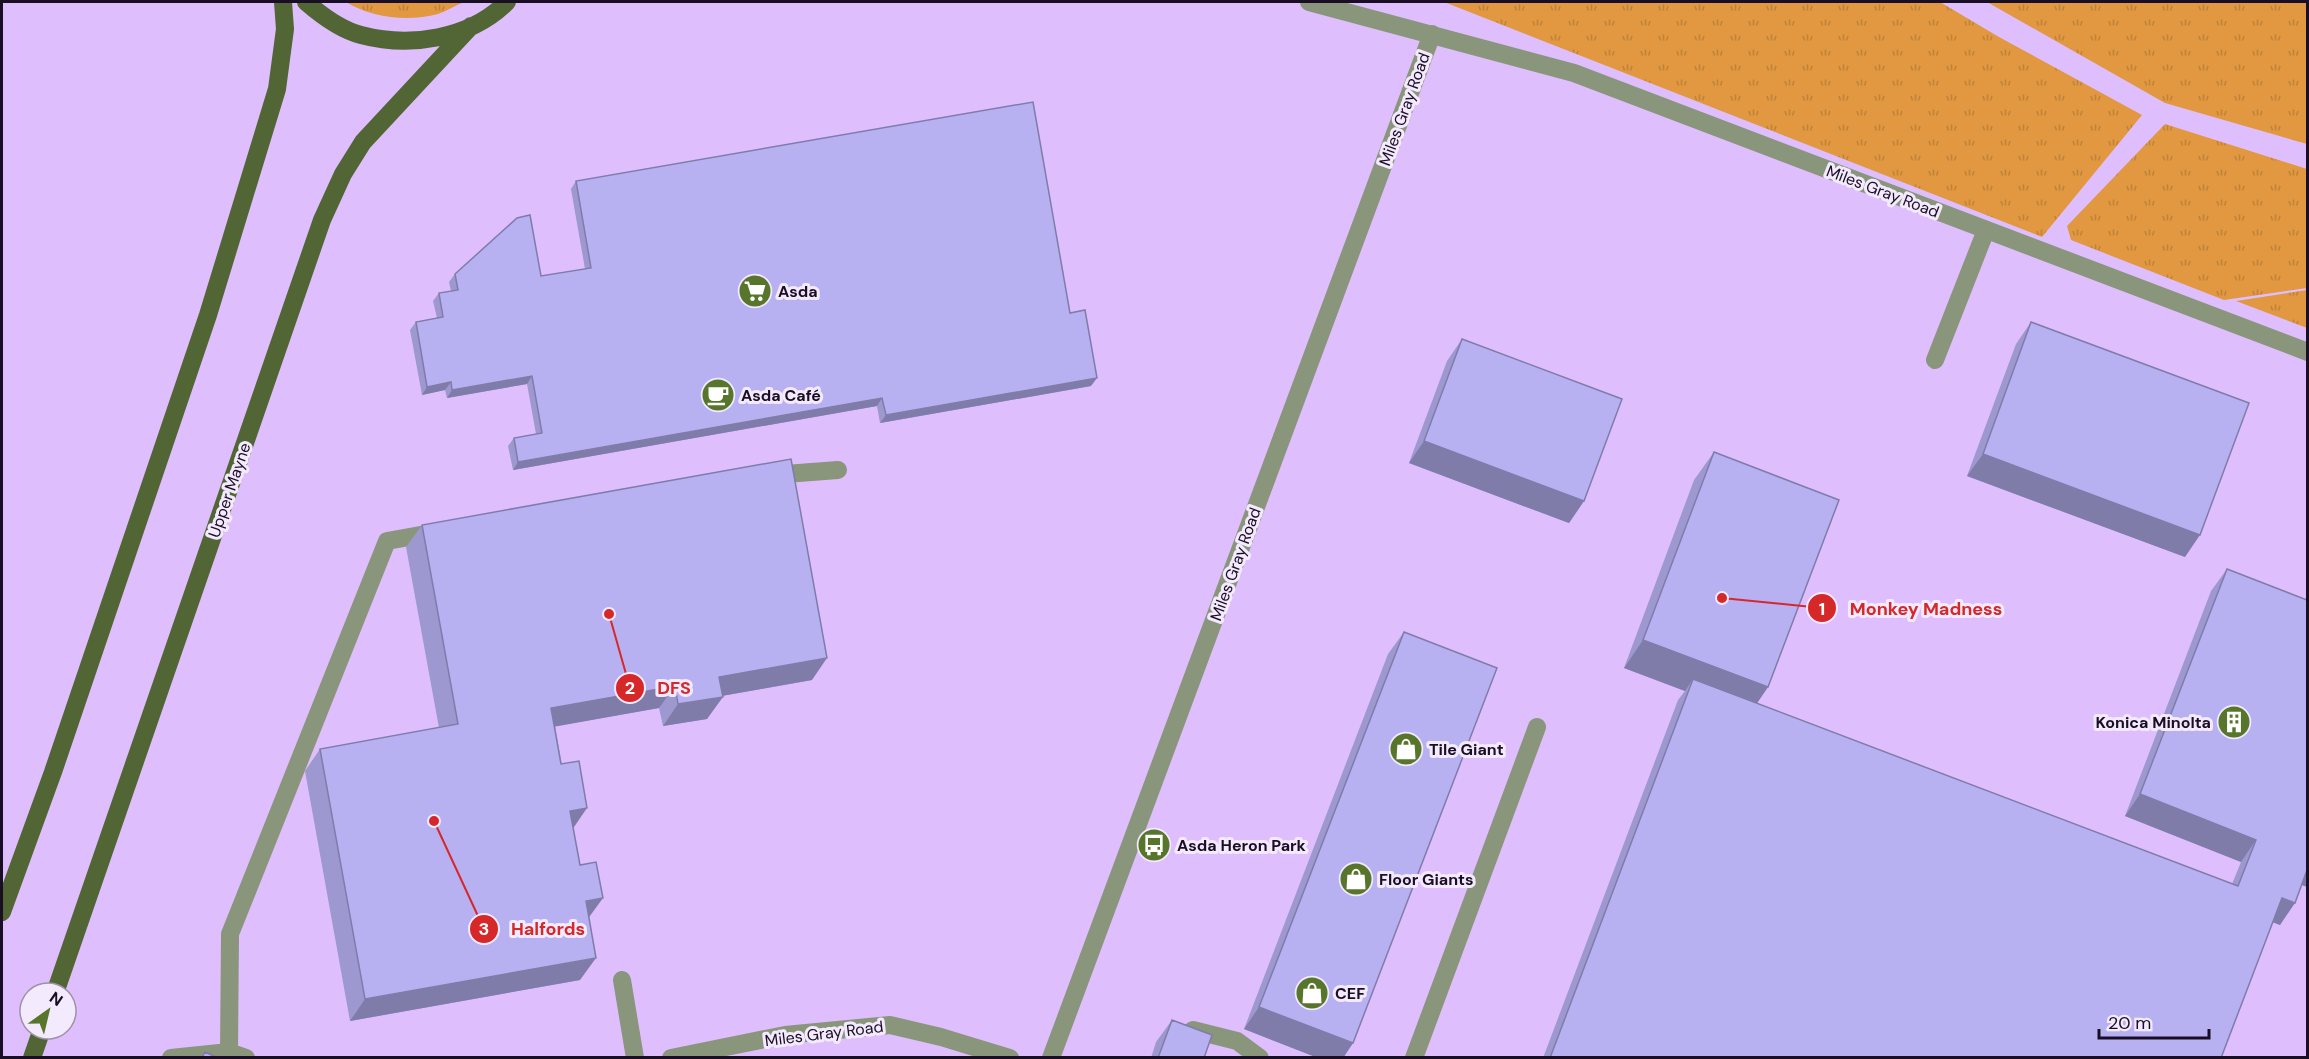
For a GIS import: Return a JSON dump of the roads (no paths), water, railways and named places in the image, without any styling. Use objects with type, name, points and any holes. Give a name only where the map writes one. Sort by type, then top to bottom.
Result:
[{"type":"main road","points":[[2,912],[57,761],[199,345],[222,271],[277,89],[285,29],[283,2]]},
{"type":"main road","points":[[306,2],[321,15],[359,35],[401,42],[441,38],[471,26],[506,4]]},
{"type":"main road","name":"Upper Mayne","points":[[59,981],[322,220],[343,174],[363,142],[471,26]]},
{"type":"main road","points":[[32,1058],[38,1041]]},
{"type":"street","points":[[1309,2],[1432,34]]},
{"type":"street","name":"Miles Gray Road","points":[[1051,1058],[1432,34],[1574,73],[2307,352]]},
{"type":"street","points":[[1935,360],[1986,230]]},
{"type":"street","points":[[751,477],[838,470]]},
{"type":"street","points":[[171,1058],[237,1055],[230,934],[387,541],[457,528]]},
{"type":"street","points":[[1414,1058],[1537,727]]},
{"type":"street","points":[[622,980],[635,1058]]},
{"type":"street","name":"Miles Gray Road","points":[[671,1058],[785,1035],[890,1025],[941,1037],[1010,1058]]},
{"type":"street","points":[[1170,1047],[1193,1030],[1237,1041],[1260,1058]]},
{"type":"place","name":"Asda","points":[[755,291]]},
{"type":"place","name":"Asda Café","points":[[718,395]]},
{"type":"place","name":"Monkey Madness","points":[[1722,598]]},
{"type":"place","name":"DFS","points":[[609,614]]},
{"type":"place","name":"Konica Minolta","points":[[2234,722]]},
{"type":"place","name":"Tile Giant","points":[[1406,749]]},
{"type":"place","name":"Halfords","points":[[434,821]]},
{"type":"place","name":"Asda Heron Park","points":[[1154,845]]},
{"type":"place","name":"Floor Giants","points":[[1356,879]]},
{"type":"place","name":"CEF","points":[[1312,993]]}]
